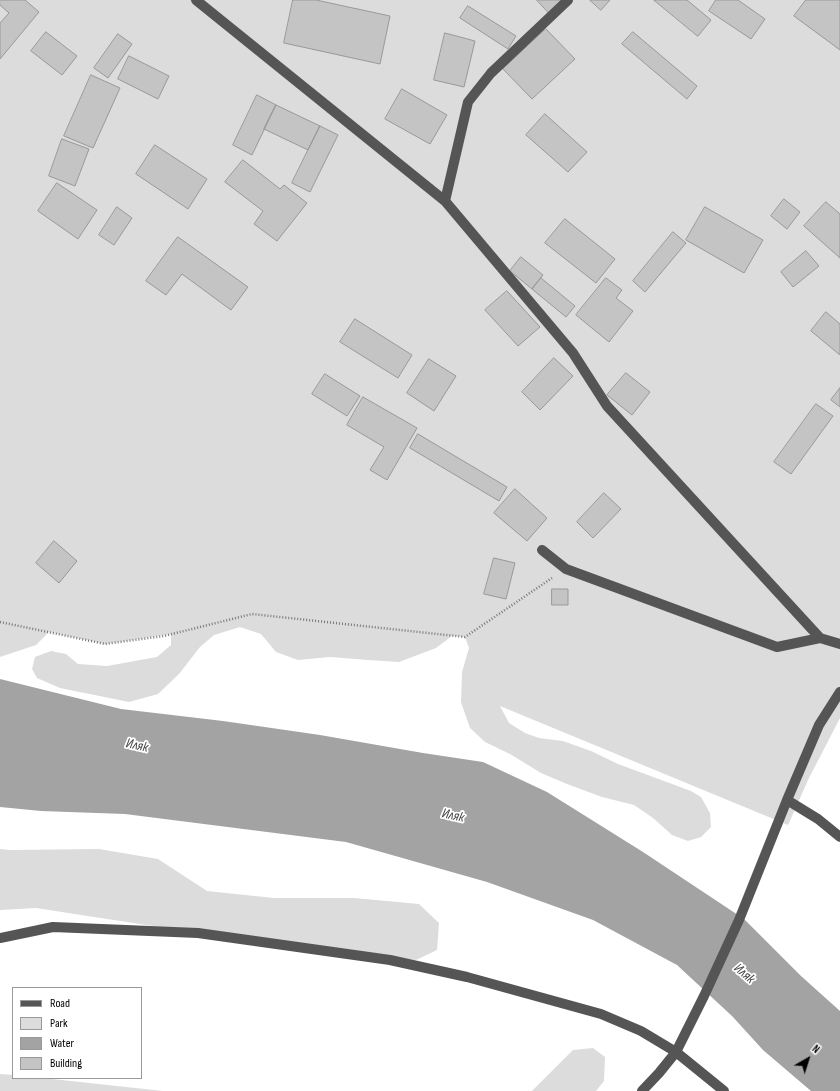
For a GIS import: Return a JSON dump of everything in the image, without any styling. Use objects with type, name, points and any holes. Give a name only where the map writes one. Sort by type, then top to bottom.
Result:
[{"type":"street","points":[[196,0],[445,201],[573,353],[607,406],[820,638]]},
{"type":"street","points":[[445,201],[468,102],[491,73],[568,0]]},
{"type":"street","points":[[542,550],[566,569],[777,647],[820,638],[840,644]]},
{"type":"street","points":[[642,1091],[676,1052],[704,996],[739,920],[785,804],[819,725],[840,692]]},
{"type":"street","points":[[785,804],[818,819],[840,837]]},
{"type":"street","points":[[0,938],[53,927],[198,933],[390,960],[467,977],[601,1014],[641,1031],[676,1052],[724,1091]]},
{"type":"path","points":[[0,622],[105,644],[164,636],[252,614],[465,637],[566,569]]},
{"type":"green space","points":[[0,0],[840,0],[840,718],[809,778],[788,825],[500,706],[509,723],[525,733],[539,738],[563,741],[591,751],[618,764],[691,791],[701,797],[710,813],[711,827],[701,837],[688,841],[672,835],[653,818],[634,805],[602,797],[567,784],[541,773],[510,754],[485,742],[470,728],[461,702],[462,672],[469,648],[465,637],[452,636],[436,648],[399,662],[330,657],[298,660],[276,652],[261,634],[240,627],[214,635],[200,647],[179,674],[158,694],[129,702],[60,688],[37,678],[32,669],[35,657],[51,651],[66,654],[78,664],[107,666],[157,657],[171,645],[171,634],[105,644],[49,632],[36,645],[0,657]]},
{"type":"green space","points":[[0,849],[99,849],[158,859],[207,891],[274,898],[354,898],[419,904],[439,923],[437,950],[416,960],[198,933],[36,908],[0,910]]},
{"type":"green space","points":[[593,1048],[605,1057],[604,1081],[596,1091],[532,1091],[573,1050]]},
{"type":"green space","points":[[0,1074],[12,1075],[12,1079],[52,1079],[163,1091],[0,1091]]},
{"type":"water","name":"Иляк","points":[[0,679],[121,709],[223,721],[320,735],[483,762],[547,792],[643,852],[744,919],[801,976],[840,1011],[840,1091],[811,1091],[763,1050],[732,1016],[677,965],[593,920],[487,882],[346,842],[125,814],[41,811],[0,807]]},
{"type":"building","points":[[0,0],[25,0],[39,12],[0,59],[0,23],[9,13],[0,5]]},
{"type":"building","points":[[293,0],[316,0],[390,16],[380,64],[284,43]]},
{"type":"building","points":[[537,0],[564,0],[549,13]]},
{"type":"building","points":[[590,0],[610,0],[601,10]]},
{"type":"building","points":[[654,0],[687,0],[711,20],[698,36]]},
{"type":"building","points":[[716,0],[738,0],[765,19],[751,39],[709,11]]},
{"type":"building","points":[[806,0],[840,0],[840,50],[794,16]]},
{"type":"building","points":[[468,6],[516,36],[508,49],[460,18]]},
{"type":"building","points":[[546,29],[575,59],[532,99],[503,69]]},
{"type":"building","points":[[46,32],[77,56],[62,75],[31,51]]},
{"type":"building","points":[[633,32],[697,86],[687,99],[622,44]]},
{"type":"building","points":[[445,33],[475,41],[464,87],[434,80]]},
{"type":"building","points":[[118,34],[132,44],[108,78],[94,68]]},
{"type":"building","points":[[129,56],[169,76],[158,99],[118,79]]},
{"type":"building","points":[[91,75],[120,88],[93,148],[64,136]]},
{"type":"building","points":[[402,89],[447,115],[430,144],[385,119]]},
{"type":"building","points":[[257,95],[276,105],[252,155],[233,145]]},
{"type":"building","points":[[276,105],[320,126],[308,150],[264,129]]},
{"type":"building","points":[[545,114],[587,152],[568,172],[526,135]]},
{"type":"building","points":[[320,126],[338,135],[310,192],[292,183]]},
{"type":"building","points":[[62,139],[89,149],[75,186],[49,176]]},
{"type":"building","points":[[155,145],[207,179],[188,209],[136,174]]},
{"type":"building","points":[[243,160],[280,189],[284,185],[307,203],[277,241],[254,224],[263,211],[225,182]]},
{"type":"building","points":[[57,183],[97,210],[78,239],[38,211]]},
{"type":"building","points":[[784,199],[800,212],[787,229],[771,216]]},
{"type":"building","points":[[826,202],[840,214],[840,258],[804,226]]},
{"type":"building","points":[[117,207],[132,218],[114,245],[99,235]]},
{"type":"building","points":[[705,207],[763,240],[744,273],[686,240]]},
{"type":"building","points":[[565,219],[615,259],[596,283],[545,243]]},
{"type":"building","points":[[673,232],[686,243],[645,292],[633,281]]},
{"type":"building","points":[[178,237],[248,287],[231,310],[182,274],[166,295],[146,281]]},
{"type":"building","points":[[806,251],[819,266],[793,287],[781,272]]},
{"type":"building","points":[[521,257],[543,275],[532,289],[510,271]]},
{"type":"building","points":[[541,278],[575,306],[566,317],[532,289]]},
{"type":"building","points":[[606,278],[622,290],[616,298],[633,311],[609,342],[576,315]]},
{"type":"building","points":[[507,291],[540,327],[518,346],[485,310]]},
{"type":"building","points":[[826,312],[840,324],[840,355],[811,331]]},
{"type":"building","points":[[355,319],[412,355],[398,378],[340,342]]},
{"type":"building","points":[[554,358],[573,376],[540,410],[522,392]]},
{"type":"building","points":[[429,359],[456,376],[434,411],[407,393]]},
{"type":"building","points":[[626,373],[650,392],[632,415],[607,395]]},
{"type":"building","points":[[325,374],[360,396],[347,416],[312,394]]},
{"type":"building","points":[[840,388],[840,407],[831,400]]},
{"type":"building","points":[[363,397],[417,428],[387,480],[370,470],[384,447],[347,425]]},
{"type":"building","points":[[816,404],[833,416],[791,474],[774,462]]},
{"type":"building","points":[[418,434],[507,487],[499,501],[410,448]]},
{"type":"building","points":[[515,489],[547,518],[527,541],[494,513]]},
{"type":"building","points":[[604,493],[621,509],[593,538],[577,522]]},
{"type":"building","points":[[54,541],[77,561],[59,583],[36,563]]},
{"type":"building","points":[[494,558],[515,563],[506,599],[484,594]]},
{"type":"building","points":[[552,589],[568,589],[568,605],[552,605]]}]
